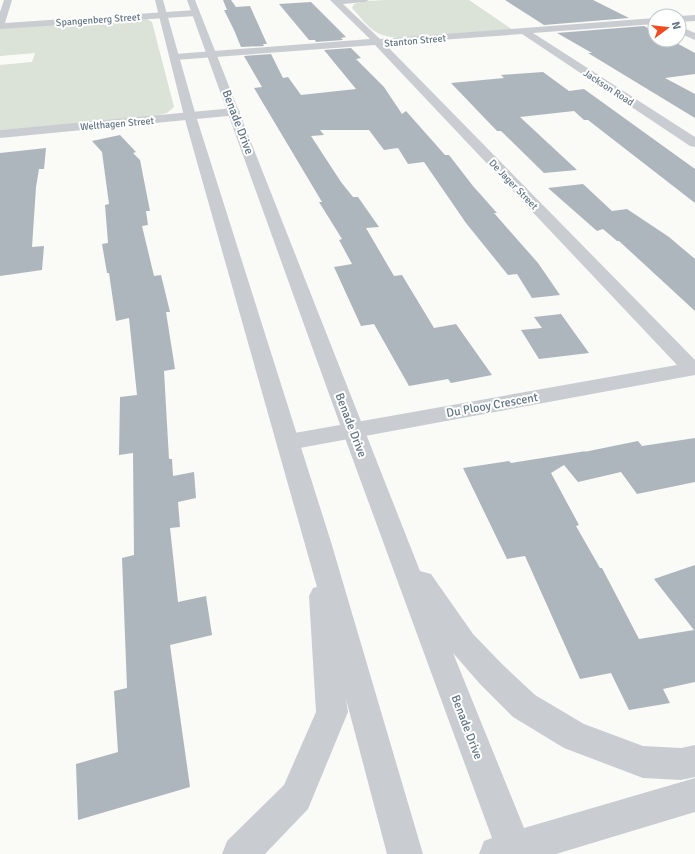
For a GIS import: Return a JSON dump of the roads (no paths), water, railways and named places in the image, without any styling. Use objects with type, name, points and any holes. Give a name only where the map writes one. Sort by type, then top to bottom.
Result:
[{"type":"street","points":[[0,26],[8,0]]},
{"type":"street","points":[[159,0],[190,116],[318,542],[405,854]]},
{"type":"street","points":[[335,1],[365,0]]},
{"type":"street","name":"De Jager Street","points":[[335,1],[378,42],[693,369]]},
{"type":"street","name":"Spangenberg Street","points":[[0,26],[163,15],[194,6]]},
{"type":"street","name":"Benade Drive","points":[[194,6],[398,547],[509,852],[695,794]]},
{"type":"street","name":"Stanton Street","points":[[175,57],[647,22]]},
{"type":"street","name":"Jackson Road","points":[[524,31],[695,143]]},
{"type":"street","name":"Welthagen Street","points":[[0,134],[234,112]]},
{"type":"street","name":"Du Plooy Crescent","points":[[289,442],[693,369]]},
{"type":"street","points":[[240,854],[296,797],[332,712],[318,542]]},
{"type":"street","points":[[398,547],[463,643],[491,674],[524,706],[575,737],[643,762],[681,764],[695,761]]},
{"type":"street","points":[[614,819],[695,811]]}]
